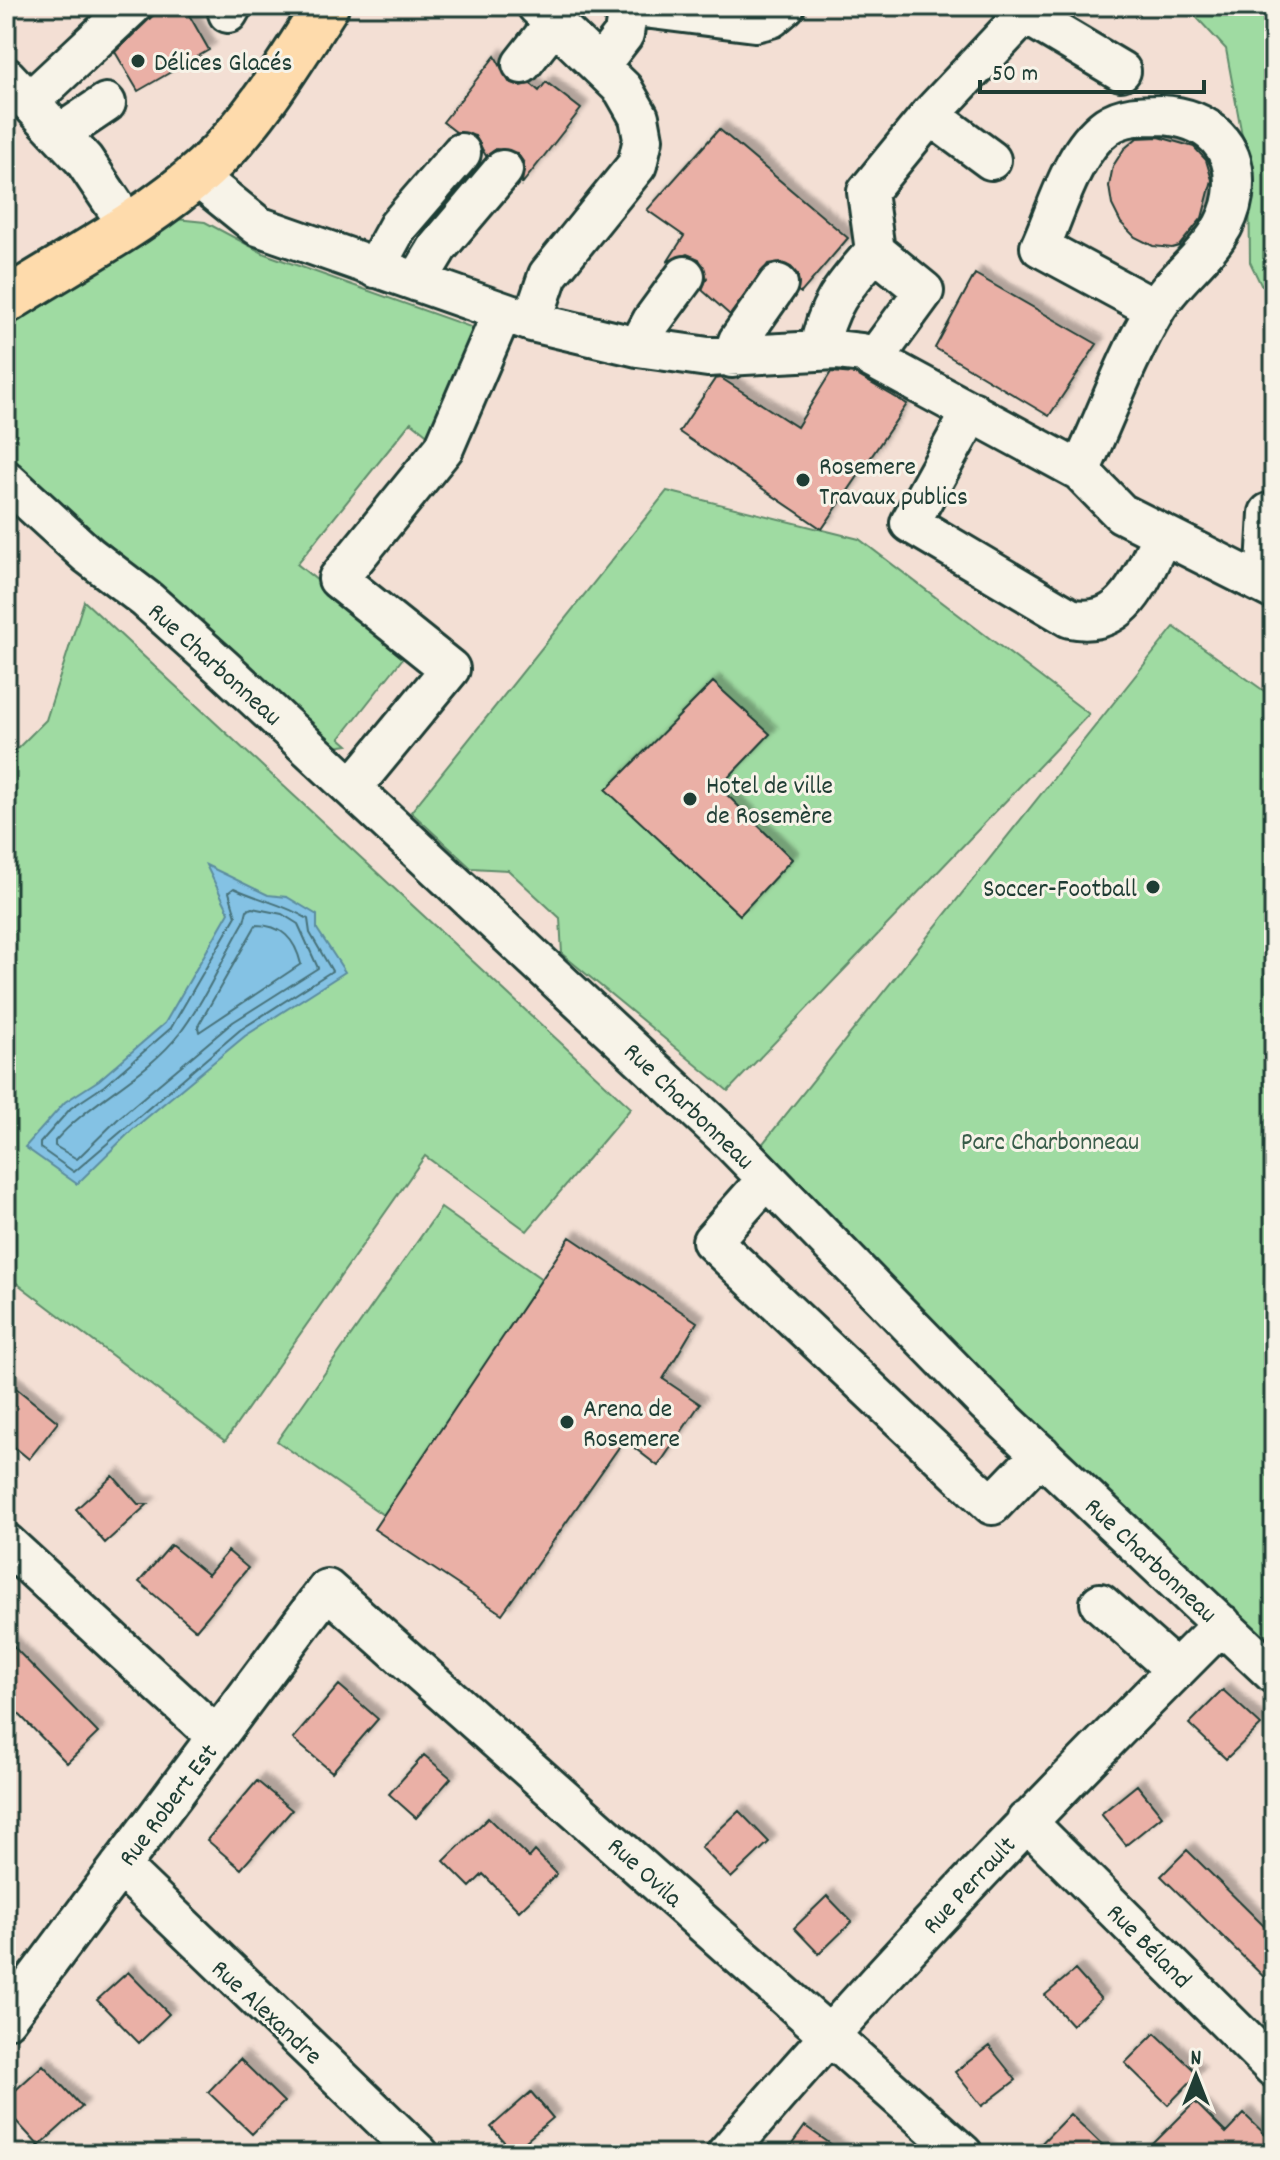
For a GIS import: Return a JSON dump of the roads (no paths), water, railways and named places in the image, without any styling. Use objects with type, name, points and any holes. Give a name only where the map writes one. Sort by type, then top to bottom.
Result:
[{"type":"main road","points":[[6,301],[196,176],[255,111],[326,6]]},
{"type":"street","points":[[127,224],[99,179],[18,89],[132,6]]},
{"type":"street","points":[[600,65],[624,34],[628,6],[755,22],[771,18],[785,6]]},
{"type":"street","points":[[352,788],[450,669],[338,579],[444,448],[517,317],[641,158],[643,139],[639,117],[623,89],[546,14],[522,64]]},
{"type":"street","points":[[875,358],[924,291],[875,251],[867,192],[930,115],[1025,14],[1121,71]]},
{"type":"street","points":[[60,134],[106,103]]},
{"type":"street","points":[[930,115],[991,160]]},
{"type":"street","points":[[1080,471],[1155,309],[1215,240],[1226,221],[1234,181],[1229,152],[1212,131],[1183,116],[1134,115],[1108,125],[1085,150],[1040,247],[1155,309]]},
{"type":"street","points":[[375,268],[398,226],[461,153]]},
{"type":"street","points":[[417,282],[438,247],[503,170]]},
{"type":"street","points":[[196,176],[258,226],[517,317],[638,347],[732,358],[819,351],[848,351],[875,358],[1080,471],[1121,513],[1270,587],[1269,513]]},
{"type":"street","points":[[819,351],[823,325],[833,301],[875,251]]},
{"type":"street","points":[[638,347],[652,321],[685,276]]},
{"type":"street","points":[[732,358],[738,341],[778,284]]},
{"type":"street","points":[[972,411],[910,523],[1070,618],[1091,621],[1123,607],[1163,534]]},
{"type":"street","name":"Rue Charbonneau","points":[[6,480],[88,555],[147,600],[532,957],[767,1179],[1041,1454],[1274,1674]]},
{"type":"street","name":"Rue Charbonneau","points":[[6,517],[88,555]]},
{"type":"street","points":[[767,1179],[712,1241],[992,1505],[1041,1454]]},
{"type":"street","points":[[6,1543],[217,1737]]},
{"type":"street","name":"Rue Robert Est","points":[[6,2019],[327,1589]]},
{"type":"street","name":"Rue Ovila","points":[[327,1589],[963,2154]]},
{"type":"street","points":[[1100,1603],[1176,1670]]},
{"type":"street","name":"Rue Perrault","points":[[726,2154],[829,2034],[1026,1821],[1222,1624]]},
{"type":"street","name":"Rue Béland","points":[[1026,1821],[1274,2068]]},
{"type":"street","name":"Rue Alexandre","points":[[120,1866],[419,2154]]},
{"type":"water","points":[[206,865],[268,895],[287,897],[317,915],[317,929],[345,972],[245,1036],[132,1130],[77,1184],[25,1147],[65,1102],[99,1080],[165,1023],[229,912]]},
{"type":"place","name":"Délices Glacés","points":[[138,61]]},
{"type":"place","name":"Rosemere Travaux publics","points":[[803,480]]},
{"type":"place","name":"Hotel de ville de Rosemère","points":[[690,799]]},
{"type":"place","name":"Soccer-Football","points":[[1153,887]]},
{"type":"place","name":"Arena de Rosemere","points":[[567,1422]]},
{"type":"park label","name":"Parc Charbonneau","points":[[1050,1140]]}]
